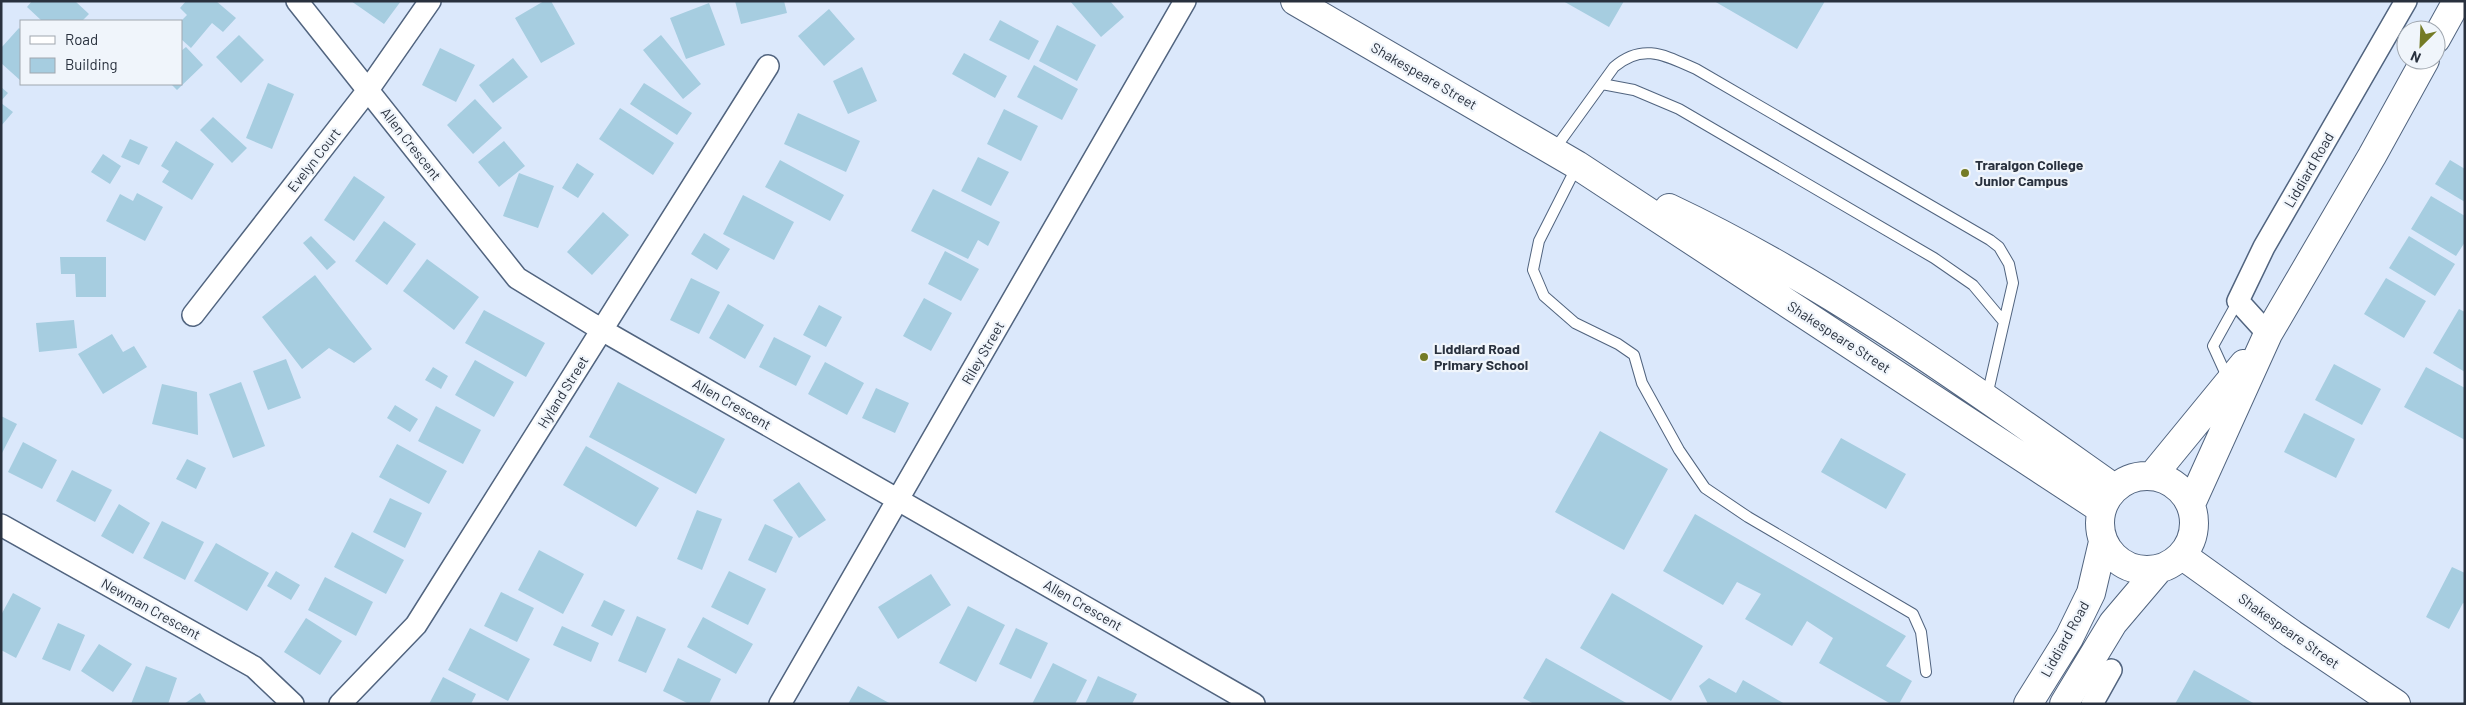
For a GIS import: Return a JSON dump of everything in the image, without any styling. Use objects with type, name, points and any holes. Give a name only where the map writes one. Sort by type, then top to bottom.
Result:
[{"type":"street","name":"Allen Crescent","points":[[297,1],[517,278],[602,330],[1254,704]]},
{"type":"street","name":"Evelyn Court","points":[[193,315],[368,90],[430,1]]},
{"type":"street","name":"Riley Street","points":[[780,704],[1185,1]]},
{"type":"street","name":"Shakespeare Street","points":[[1295,1],[1577,165],[2108,498]]},
{"type":"street","name":"Liddiard Road","points":[[2238,301],[2264,247],[2406,1]]},
{"type":"street","points":[[2446,25],[2459,6]]},
{"type":"street","name":"Hyland Street","points":[[340,704],[416,625],[768,66]]},
{"type":"street","points":[[2191,504],[2232,394],[2372,156],[2419,70]]},
{"type":"street","name":"Shakespeare Street","points":[[1577,165],[1727,236],[1802,280],[1987,398],[2108,498]]},
{"type":"street","points":[[2238,301],[2268,334]]},
{"type":"street","points":[[2153,476],[2232,394]]},
{"type":"street","points":[[2137,476],[2153,476],[2171,482],[2191,504],[2196,519],[2194,536],[2183,556],[2169,566],[2158,570],[2142,571],[2124,565],[2111,554],[2103,542],[2099,526],[2108,498],[2137,476]]},
{"type":"street","name":"Newman Crescent","points":[[2,528],[254,668],[293,704]]},
{"type":"street","name":"Liddiard Road","points":[[2028,704],[2069,638],[2091,592],[2103,542]]},
{"type":"street","name":"Shakespeare Street","points":[[2183,556],[2292,634],[2396,704]]},
{"type":"street","points":[[2064,704],[2113,623],[2158,570]]},
{"type":"street","points":[[2092,704],[2111,670]]},
{"type":"lane","points":[[1553,151],[1614,67],[1627,58],[1642,53],[1664,55],[1696,69],[1990,240],[2005,256],[2012,273],[2013,283],[1987,398]]},
{"type":"lane","points":[[1602,84],[1634,90],[1679,109],[1934,258],[1973,285],[2004,322]]},
{"type":"lane","points":[[1577,165],[1539,240],[1533,270],[1544,296],[1575,323],[1618,344],[1634,355],[1642,383],[1679,450],[1705,488],[1748,517],[1913,614],[1921,632],[1926,672]]},
{"type":"lane","points":[[2232,394],[2213,346],[2238,301]]},
{"type":"building","points":[[32,1],[75,1],[89,14],[83,20],[41,20],[27,7]]},
{"type":"building","points":[[186,1],[216,1],[236,18],[223,32],[212,23],[191,48],[182,40],[182,20],[187,15],[180,8]]},
{"type":"building","points":[[351,1],[401,1],[384,24]]},
{"type":"building","points":[[544,1],[551,1],[575,44],[541,63],[515,18]]},
{"type":"building","points":[[735,1],[784,1],[787,13],[741,24]]},
{"type":"building","points":[[1070,1],[1110,1],[1124,17],[1101,37]]},
{"type":"building","points":[[1563,1],[1624,1],[1609,27]]},
{"type":"building","points":[[1714,1],[1825,1],[1797,49]]},
{"type":"building","points":[[709,3],[725,45],[686,59],[670,18]]},
{"type":"building","points":[[829,9],[855,39],[824,66],[798,36]]},
{"type":"building","points":[[1000,20],[1039,41],[1029,60],[989,40]]},
{"type":"building","points":[[1057,25],[1096,45],[1077,81],[1039,61]]},
{"type":"building","points":[[19,28],[20,80],[1,63],[1,48]]},
{"type":"building","points":[[239,35],[264,60],[241,83],[216,57]]},
{"type":"building","points":[[661,35],[701,84],[683,99],[643,50]]},
{"type":"building","points":[[186,47],[203,65],[177,90],[172,85],[182,85],[182,50]]},
{"type":"building","points":[[440,48],[475,65],[456,102],[422,85]]},
{"type":"building","points":[[964,53],[1007,76],[995,98],[952,74]]},
{"type":"building","points":[[513,58],[528,77],[493,103],[479,85]]},
{"type":"building","points":[[1034,65],[1078,89],[1062,120],[1017,97]]},
{"type":"building","points":[[862,67],[877,101],[848,114],[833,81]]},
{"type":"building","points":[[268,83],[294,94],[272,149],[246,138]]},
{"type":"building","points":[[644,83],[692,113],[677,135],[630,104]]},
{"type":"building","points":[[1,87],[8,93],[1,101]]},
{"type":"building","points":[[475,99],[502,128],[473,154],[447,125]]},
{"type":"building","points":[[1,103],[13,112],[1,126]]},
{"type":"building","points":[[620,108],[674,143],[653,175],[599,139]]},
{"type":"building","points":[[1004,109],[1038,126],[1021,161],[987,144]]},
{"type":"building","points":[[798,113],[860,141],[846,172],[784,144]]},
{"type":"building","points":[[213,117],[247,148],[232,163],[200,130]]},
{"type":"building","points":[[130,139],[148,147],[139,165],[121,157]]},
{"type":"building","points":[[176,141],[214,164],[192,200],[162,182],[169,171],[161,166]]},
{"type":"building","points":[[504,141],[525,166],[499,187],[478,162]]},
{"type":"building","points":[[103,154],[121,166],[110,184],[91,172]]},
{"type":"building","points":[[978,157],[1009,172],[991,206],[961,191]]},
{"type":"building","points":[[780,160],[844,195],[830,221],[765,187]]},
{"type":"building","points":[[2450,160],[2465,169],[2465,202],[2435,184]]},
{"type":"building","points":[[577,163],[594,174],[578,198],[562,188]]},
{"type":"building","points":[[519,173],[554,186],[538,228],[503,216]]},
{"type":"building","points":[[354,176],[385,197],[354,241],[324,220]]},
{"type":"building","points":[[933,189],[1000,222],[988,246],[978,240],[968,259],[911,231]]},
{"type":"building","points":[[137,193],[163,207],[145,241],[106,221],[120,194],[133,201]]},
{"type":"building","points":[[743,195],[794,222],[774,260],[723,234]]},
{"type":"building","points":[[2431,196],[2465,216],[2465,242],[2456,256],[2411,229]]},
{"type":"building","points":[[603,212],[629,235],[592,275],[567,252]]},
{"type":"building","points":[[384,221],[416,244],[387,285],[355,261]]},
{"type":"building","points":[[704,233],[730,249],[717,270],[691,254]]},
{"type":"building","points":[[311,236],[336,262],[327,270],[303,243]]},
{"type":"building","points":[[2409,236],[2455,264],[2435,296],[2389,268]]},
{"type":"building","points":[[945,251],[979,269],[961,301],[928,284]]},
{"type":"building","points":[[60,257],[106,257],[106,297],[76,297],[75,274],[61,274]]},
{"type":"building","points":[[427,259],[479,297],[454,330],[403,291]]},
{"type":"building","points":[[315,275],[372,349],[354,363],[329,348],[302,369],[262,317]]},
{"type":"building","points":[[691,278],[720,292],[699,334],[670,320]]},
{"type":"building","points":[[2386,278],[2426,301],[2404,338],[2364,314]]},
{"type":"building","points":[[924,298],[952,313],[931,351],[903,336]]},
{"type":"building","points":[[728,304],[764,325],[745,359],[709,338]]},
{"type":"building","points":[[819,305],[842,317],[826,347],[803,335]]},
{"type":"building","points":[[2459,309],[2465,312],[2465,372],[2433,353]]},
{"type":"building","points":[[484,310],[545,343],[526,377],[465,343]]},
{"type":"building","points":[[74,320],[77,348],[39,352],[36,323]]},
{"type":"building","points":[[112,334],[123,352],[134,346],[147,367],[103,394],[78,354]]},
{"type":"building","points":[[774,337],[811,356],[796,386],[759,367]]},
{"type":"building","points":[[286,359],[301,398],[268,410],[253,371]]},
{"type":"building","points":[[475,360],[514,382],[494,417],[455,395]]},
{"type":"building","points":[[825,362],[864,383],[847,415],[808,394]]},
{"type":"building","points":[[2334,364],[2381,389],[2362,425],[2315,400]]},
{"type":"building","points":[[433,367],[448,376],[441,389],[425,380]]},
{"type":"building","points":[[2426,367],[2465,388],[2465,440],[2404,407]]},
{"type":"building","points":[[241,382],[265,446],[233,458],[209,394]]},
{"type":"building","points":[[618,382],[725,439],[696,494],[589,437]]},
{"type":"building","points":[[162,384],[197,392],[198,435],[152,424]]},
{"type":"building","points":[[876,388],[909,403],[895,433],[862,418]]},
{"type":"building","points":[[395,405],[418,419],[410,432],[387,418]]},
{"type":"building","points":[[436,406],[481,430],[463,464],[418,441]]},
{"type":"building","points":[[2304,413],[2355,439],[2336,478],[2284,452]]},
{"type":"building","points":[[1,416],[17,424],[1,455]]},
{"type":"building","points":[[1600,431],[1668,469],[1624,550],[1555,512]]},
{"type":"building","points":[[1841,438],[1906,474],[1886,509],[1821,472]]},
{"type":"building","points":[[23,442],[57,460],[42,489],[8,472]]},
{"type":"building","points":[[397,444],[447,471],[429,504],[379,477]]},
{"type":"building","points":[[586,446],[659,488],[636,527],[563,485]]},
{"type":"building","points":[[187,459],[206,468],[196,489],[176,479]]},
{"type":"building","points":[[72,470],[112,490],[95,522],[56,501]]},
{"type":"building","points":[[799,482],[826,520],[799,538],[773,500]]},
{"type":"building","points":[[390,498],[422,513],[405,548],[373,532]]},
{"type":"building","points":[[119,504],[150,523],[133,554],[101,536]]},
{"type":"building","points":[[697,510],[722,519],[702,570],[677,559]]},
{"type":"building","points":[[1695,514],[1906,636],[1886,666],[1912,681],[1899,704],[1891,704],[1819,663],[1833,638],[1807,621],[1792,646],[1745,619],[1761,594],[1737,582],[1723,605],[1663,571]]},
{"type":"building","points":[[162,521],[204,542],[185,580],[143,558]]},
{"type":"building","points":[[765,524],[793,537],[776,573],[748,560]]},
{"type":"building","points":[[352,532],[404,560],[386,594],[334,567]]},
{"type":"building","points":[[216,543],[269,573],[247,611],[194,581]]},
{"type":"building","points":[[539,550],[584,574],[563,614],[518,590]]},
{"type":"building","points":[[2452,567],[2465,573],[2465,604],[2463,603],[2449,629],[2426,617]]},
{"type":"building","points":[[276,571],[300,585],[291,600],[267,586]]},
{"type":"building","points":[[729,571],[766,589],[748,625],[711,607]]},
{"type":"building","points":[[931,574],[951,605],[898,639],[878,607]]},
{"type":"building","points":[[325,577],[373,602],[356,636],[308,610]]},
{"type":"building","points":[[501,592],[534,608],[517,642],[484,626]]},
{"type":"building","points":[[13,593],[41,608],[16,658],[1,650],[1,615]]},
{"type":"building","points":[[1612,593],[1703,646],[1671,701],[1580,648]]},
{"type":"building","points":[[604,600],[625,610],[612,636],[591,626]]},
{"type":"building","points":[[968,606],[1005,625],[976,682],[939,663]]},
{"type":"building","points":[[637,616],[666,629],[646,673],[618,661]]},
{"type":"building","points":[[703,617],[753,644],[736,674],[687,647]]},
{"type":"building","points":[[306,618],[342,641],[320,675],[284,652]]},
{"type":"building","points":[[58,623],[85,635],[70,671],[42,659]]},
{"type":"building","points":[[562,626],[599,643],[591,662],[553,645]]},
{"type":"building","points":[[470,628],[530,659],[508,701],[448,670]]},
{"type":"building","points":[[1016,628],[1048,643],[1031,679],[999,664]]},
{"type":"building","points":[[99,644],[132,664],[113,692],[81,671]]},
{"type":"building","points":[[678,658],[721,679],[709,704],[689,704],[663,691]]},
{"type":"building","points":[[1546,658],[1628,704],[1534,704],[1523,698]]},
{"type":"building","points":[[1053,663],[1087,680],[1075,704],[1032,704]]},
{"type":"building","points":[[146,666],[177,678],[168,704],[131,704]]},
{"type":"building","points":[[2194,670],[2255,704],[2175,704]]},
{"type":"building","points":[[1098,676],[1137,694],[1132,704],[1085,704]]},
{"type":"building","points":[[443,677],[476,694],[471,704],[429,704]]},
{"type":"building","points":[[1709,678],[1736,693],[1743,680],[1785,704],[1708,704],[1699,686]]},
{"type":"building","points":[[858,686],[891,704],[848,704]]},
{"type":"building","points":[[200,693],[207,704],[184,704]]},
{"type":"place","name":"Traralgon College Junior Campus","points":[[1965,173]]},
{"type":"place","name":"Liddiard Road Primary School","points":[[1424,357]]}]
